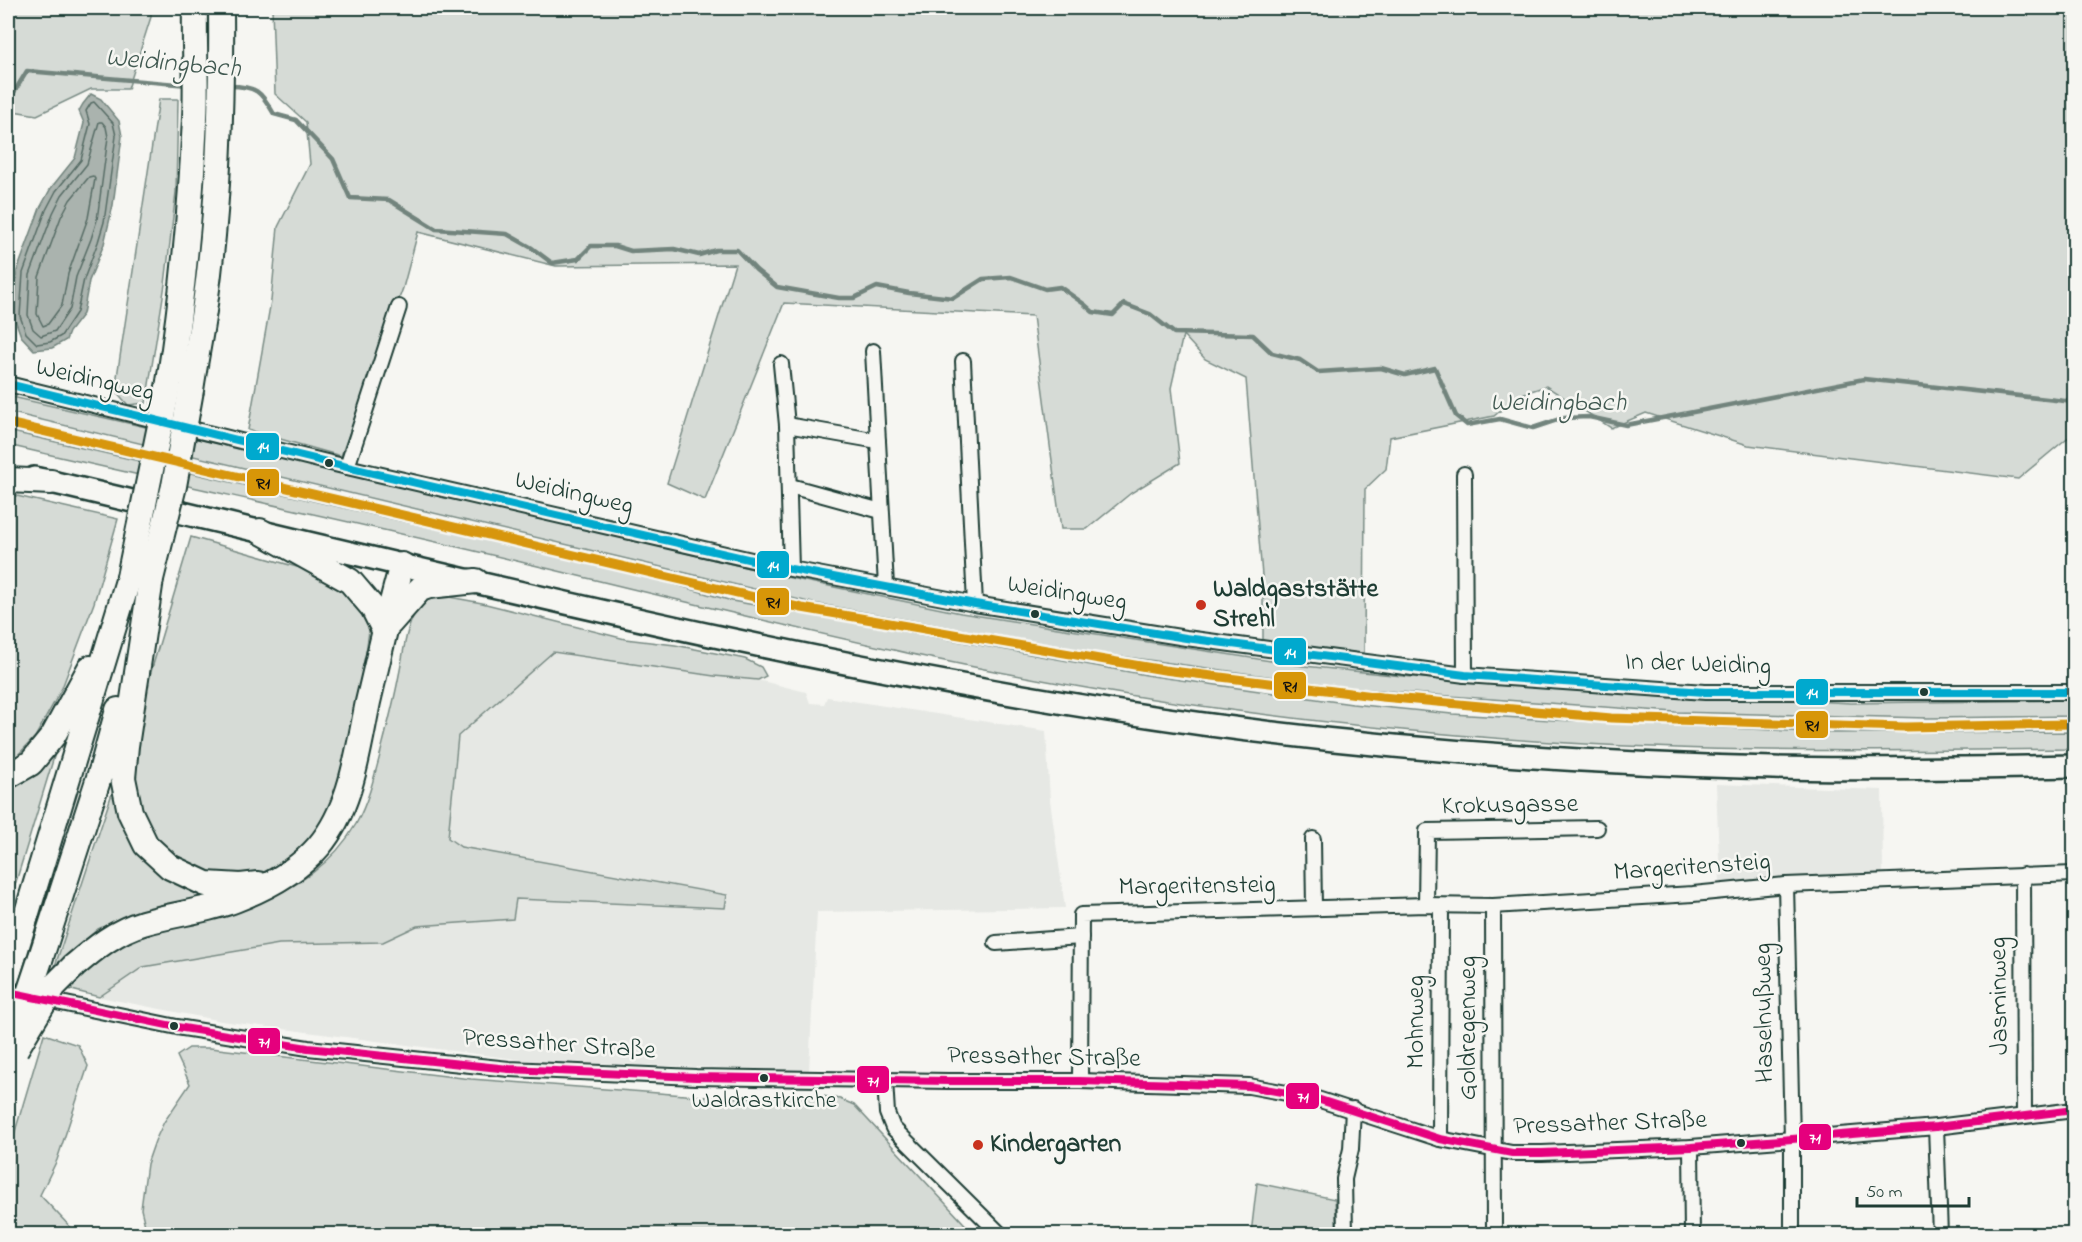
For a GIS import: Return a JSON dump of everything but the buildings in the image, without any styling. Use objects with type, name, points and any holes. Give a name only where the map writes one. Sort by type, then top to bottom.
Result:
[{"type":"highway","points":[[180,386],[180,314],[195,115],[195,8]]},
{"type":"highway","points":[[8,777],[31,763],[53,736],[140,578],[180,386],[205,305],[219,119],[221,8]]},
{"type":"highway","points":[[8,480],[51,482]]},
{"type":"highway","points":[[260,531],[350,581],[374,608],[384,630]]},
{"type":"highway","points":[[11,1055],[54,986],[102,942],[140,924],[233,900],[275,882],[302,864],[320,845],[335,822],[351,781],[384,630],[402,565]]},
{"type":"highway","points":[[140,578],[145,609],[123,778],[130,812],[146,845],[170,867],[206,884],[241,886],[275,882]]},
{"type":"highway","points":[[384,630],[420,589],[476,581]]},
{"type":"highway","points":[[11,1055],[102,768],[145,609]]},
{"type":"highway","points":[[10,966],[116,618]]},
{"type":"main road","points":[[8,472],[402,565],[715,635],[942,681],[1202,724],[1347,742],[1508,756],[1638,764],[1779,768],[2074,766]]},
{"type":"street","points":[[347,467],[399,307]]},
{"type":"street","points":[[873,351],[886,586]]},
{"type":"street","name":"Weidingweg","points":[[963,362],[975,604]]},
{"type":"street","points":[[781,364],[790,486],[791,568]]},
{"type":"street","name":"Weidingweg","points":[[8,384],[347,467],[791,568],[975,604],[1151,632]]},
{"type":"street","points":[[787,425],[878,441]]},
{"type":"street","points":[[1464,474],[1465,675]]},
{"type":"street","points":[[790,486],[881,511]]},
{"type":"street","name":"In der Weiding","points":[[1151,632],[1236,646],[1465,675],[1705,692],[2074,692]]},
{"type":"street","name":"Krokusgasse","points":[[1426,905],[1427,831],[1597,828]]},
{"type":"street","name":"Margeritensteig","points":[[1313,839],[1314,908]]},
{"type":"street","name":"Margeritensteig","points":[[1082,937],[1081,915],[1426,905],[1493,906],[1692,894],[1786,885],[2074,874]]},
{"type":"street","name":"Jasminweg","points":[[2023,875],[2024,1115]]},
{"type":"street","name":"Haselnußweg","points":[[1786,885],[1792,1234]]},
{"type":"street","name":"Mohnweg","points":[[1440,1138],[1441,906]]},
{"type":"street","name":"Goldregenweg","points":[[1493,906],[1494,1234]]},
{"type":"street","points":[[996,943],[1082,937],[1080,1081]]},
{"type":"street","name":"Pressather Straße","points":[[8,992],[177,1027],[308,1048],[509,1069],[696,1077],[1080,1081],[1249,1086],[1314,1098],[1440,1138],[1512,1153],[1691,1147],[1936,1127],[2074,1110]]},
{"type":"street","points":[[885,1080],[887,1113],[893,1128],[1000,1234]]},
{"type":"street","points":[[1345,1234],[1344,1179],[1352,1149],[1353,1109]]},
{"type":"street","points":[[1936,1127],[1940,1234]]},
{"type":"street","points":[[1691,1147],[1692,1234]]},
{"type":"shaded area","points":[[8,8],[151,8],[151,17],[128,89],[91,89],[37,115],[8,110]]},
{"type":"shaded area","points":[[272,8],[2074,8],[2074,434],[2018,479],[1748,445],[1646,413],[1611,428],[1546,386],[1519,395],[1494,416],[1390,437],[1386,469],[1365,489],[1364,657],[1263,641],[1263,588],[1246,379],[1205,359],[1183,335],[1171,388],[1180,463],[1131,493],[1087,529],[1061,529],[1033,316],[784,303],[705,500],[667,483],[735,264],[556,266],[418,232],[403,288],[341,456],[248,430],[271,301],[278,227],[310,164],[306,122],[275,94]]},
{"type":"shaded area","points":[[159,99],[178,99],[176,192],[165,284],[146,403],[128,405],[115,390]]},
{"type":"shaded area","points":[[8,396],[367,477],[795,579],[961,613],[1304,666],[1422,678],[1590,690],[1851,703],[2074,700],[2074,716],[1928,718],[1675,712],[1355,688],[1097,653],[813,603],[8,412]]},
{"type":"shaded area","points":[[8,431],[614,567],[732,601],[1152,676],[1352,704],[1452,714],[1833,733],[2074,732],[2074,749],[1811,751],[1599,745],[1383,728],[1134,696],[958,664],[870,645],[457,547],[8,445]]},
{"type":"shaded area","points":[[8,494],[118,519],[94,603],[62,688],[35,737],[17,756],[8,761]]},
{"type":"shaded area","points":[[191,537],[304,569],[345,592],[367,618],[369,631],[362,681],[338,786],[324,818],[305,844],[283,862],[258,875],[223,877],[188,868],[147,831],[131,782],[142,702]]},
{"type":"shaded area","points":[[444,596],[482,603],[625,639],[675,645],[745,659],[761,667],[766,676],[758,680],[714,676],[553,652],[458,736],[448,838],[461,847],[727,895],[725,908],[516,899],[513,919],[417,926],[383,942],[279,944],[143,967],[99,997],[68,989],[108,951],[152,933],[229,913],[267,899],[301,880],[332,856],[356,824],[370,790],[411,621],[422,604]]},
{"type":"shaded area","points":[[553,652],[714,676],[758,680],[806,692],[810,703],[824,704],[827,697],[1046,731],[1050,800],[1065,908],[817,912],[809,1071],[531,1061],[221,1021],[99,997],[142,967],[279,944],[383,942],[417,926],[513,919],[515,899],[725,908],[461,847],[448,838],[458,735]]},
{"type":"shaded area","points":[[57,747],[8,908],[8,788],[22,780]]},
{"type":"shaded area","points":[[116,781],[121,817],[137,851],[214,895],[135,913],[98,929],[55,966]]},
{"type":"shaded area","points":[[1716,784],[1882,790],[1883,875],[1720,883]]},
{"type":"shaded area","points":[[44,1034],[78,1045],[88,1066],[57,1160],[40,1195],[77,1234],[8,1234],[8,1155]]},
{"type":"shaded area","points":[[189,1048],[210,1048],[471,1079],[725,1098],[811,1094],[840,1099],[854,1105],[974,1234],[147,1234],[141,1209],[147,1164],[164,1122],[190,1084],[177,1056]]},
{"type":"shaded area","points":[[1257,1183],[1335,1199],[1337,1234],[1251,1234]]},
{"type":"water","points":[[91,94],[101,99],[119,121],[122,136],[113,205],[104,244],[89,281],[83,314],[69,332],[66,340],[52,348],[34,350],[21,336],[14,317],[17,271],[40,208],[51,188],[75,158],[84,123],[79,111]]},
{"type":"waterway","name":"Weidingbach","points":[[8,102],[27,71],[188,85]]},
{"type":"waterway","name":"Weidingbach","points":[[229,86],[246,87],[257,91],[274,114],[296,120],[333,159],[350,198],[389,200],[436,229],[507,234],[552,263],[578,259],[591,246],[615,246],[631,251],[674,249],[699,255],[716,250],[737,250],[777,287],[839,298],[854,298],[877,287],[953,298],[983,279],[1011,277],[1045,289],[1060,287],[1093,312],[1113,315],[1124,304],[1150,314],[1174,333],[1253,335],[1272,353],[1300,360],[1318,372],[1381,368],[1405,375],[1435,368],[1456,416],[1467,425],[1500,419],[1533,428],[1563,418],[1589,417],[1626,425],[1864,379],[2074,402]]},
{"type":"transit line","name":"14","points":[[8,384],[347,467],[791,569],[975,604],[1186,638],[1465,675],[1705,692],[2074,692]]},
{"type":"transit line","name":"R1","points":[[8,423],[802,608],[1164,670],[1382,697],[1611,718],[1905,727],[2074,724]]},
{"type":"transit line","name":"71","points":[[8,992],[177,1027],[308,1048],[509,1069],[696,1077],[1080,1081],[1249,1086],[1314,1098],[1440,1139],[1512,1153],[1691,1147],[1936,1127],[2074,1110]]},
{"type":"place","name":"Waldgaststätte Strehl","points":[[1201,605]]},
{"type":"place","name":"Waldrastkirche","points":[[764,1078]]},
{"type":"place","name":"Kindergarten","points":[[978,1145]]}]
